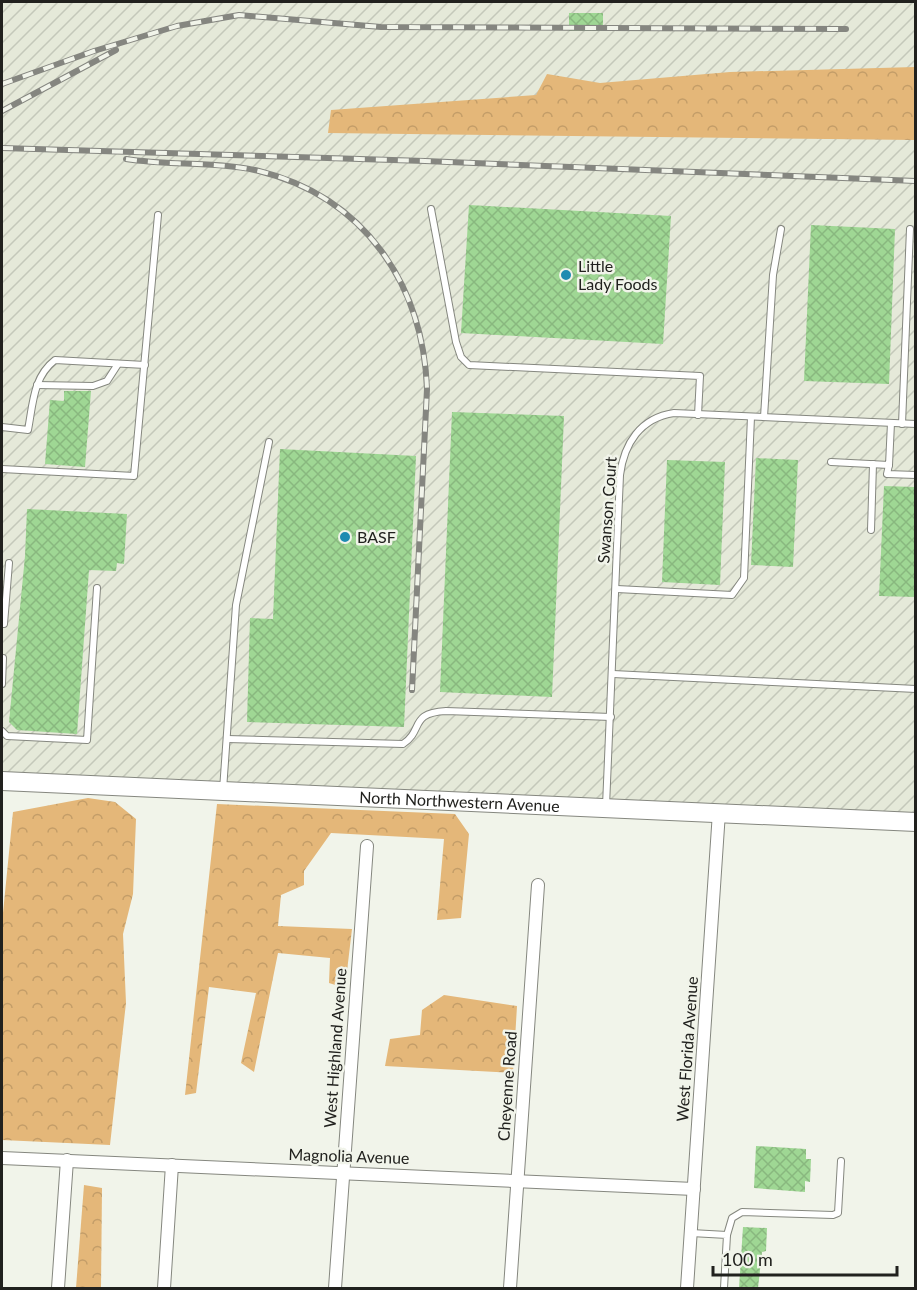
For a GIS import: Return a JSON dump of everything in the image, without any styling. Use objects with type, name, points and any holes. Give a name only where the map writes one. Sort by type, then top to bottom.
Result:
[{"type":"street","name":"North Northwestern Avenue","points":[[2,781],[606,806],[915,822]]},
{"type":"street","name":"West Florida Avenue","points":[[687,1288],[719,812]]},
{"type":"street","name":"West Highland Avenue","points":[[335,1288],[367,846]]},
{"type":"street","name":"Cheyenne Road","points":[[510,1288],[538,885]]},
{"type":"street","name":"Magnolia Avenue","points":[[2,1158],[694,1189]]},
{"type":"street","points":[[58,1288],[67,1160]]},
{"type":"street","points":[[164,1288],[172,1165]]},
{"type":"lane","points":[[430,208],[456,342],[461,357],[469,365],[700,376],[698,414]]},
{"type":"lane","points":[[2,469],[134,476],[158,215]]},
{"type":"lane","points":[[764,417],[773,275],[781,229]]},
{"type":"lane","points":[[902,424],[910,229]]},
{"type":"lane","points":[[2,428],[28,430],[37,385],[44,369],[55,360],[145,365]]},
{"type":"lane","points":[[37,385],[93,386],[106,381],[118,364]]},
{"type":"lane","name":"Swanson Court","points":[[606,806],[620,475],[625,449],[632,437],[652,420],[674,414],[915,424]]},
{"type":"lane","points":[[616,589],[732,595],[744,578],[751,417]]},
{"type":"lane","points":[[891,423],[887,474],[915,475]]},
{"type":"lane","points":[[223,790],[236,605],[269,442]]},
{"type":"lane","points":[[831,462],[889,465]]},
{"type":"lane","points":[[871,530],[873,464]]},
{"type":"lane","points":[[2,624],[4,624],[9,563]]},
{"type":"lane","points":[[2,731],[7,736],[87,740],[98,588]]},
{"type":"lane","points":[[2,684],[3,658]]},
{"type":"lane","points":[[613,674],[915,689]]},
{"type":"lane","points":[[227,739],[403,744],[421,717],[432,711],[611,717]]},
{"type":"lane","points":[[724,1288],[727,1235],[732,1218],[742,1212],[833,1215],[838,1213],[842,1161]]},
{"type":"lane","points":[[691,1233],[727,1235]]},
{"type":"shaded area","points":[[2,2],[915,2],[915,824],[2,785]]},
{"type":"green space","points":[[915,67],[915,140],[328,133],[331,110],[536,95],[547,74],[600,83],[730,72]]},
{"type":"green space","points":[[88,798],[115,802],[136,819],[133,894],[123,934],[126,1003],[110,1145],[2,1140],[2,923],[13,812]]},
{"type":"green space","points":[[217,804],[455,814],[469,834],[461,918],[437,920],[444,839],[331,833],[304,871],[304,885],[281,895],[278,926],[352,929],[345,988],[329,983],[330,958],[278,953],[254,1072],[241,1063],[256,993],[209,987],[196,1093],[185,1095]]},
{"type":"green space","points":[[444,995],[517,1006],[513,1073],[385,1066],[390,1039],[420,1035],[422,1010]]},
{"type":"green space","points":[[84,1185],[102,1188],[101,1288],[76,1288]]},
{"type":"building","points":[[569,13],[603,13],[603,31],[569,31]]},
{"type":"building","name":"Little Lady Foods","points":[[469,205],[671,216],[663,344],[461,333]]},
{"type":"building","points":[[811,225],[895,229],[889,384],[804,381]]},
{"type":"building","points":[[64,391],[91,391],[85,467],[45,464],[50,400],[64,401]]},
{"type":"building","points":[[452,412],[564,416],[552,697],[440,692]]},
{"type":"building","name":"BASF","points":[[280,449],[416,456],[404,727],[247,722],[250,618],[273,619]]},
{"type":"building","points":[[756,458],[798,460],[793,567],[751,565]]},
{"type":"building","points":[[667,460],[725,462],[720,585],[662,582]]},
{"type":"building","points":[[884,486],[915,487],[915,597],[879,596]]},
{"type":"building","points":[[27,509],[127,514],[124,564],[117,563],[116,571],[89,570],[77,734],[17,730],[9,722],[25,556]]},
{"type":"building","points":[[756,1146],[806,1149],[806,1159],[811,1159],[810,1182],[805,1181],[805,1192],[754,1188]]},
{"type":"building","points":[[743,1227],[767,1228],[766,1251],[762,1252],[758,1288],[739,1288]]},
{"type":"railway","points":[[2,84],[94,51],[177,26],[239,15],[381,27],[846,29]]},
{"type":"railway","points":[[2,111],[116,50]]},
{"type":"railway","points":[[2,148],[425,161],[916,181]]},
{"type":"railway","points":[[126,159],[243,168],[296,184],[329,201],[357,224],[381,250],[400,281],[414,314],[423,351],[427,389],[412,690]]},
{"type":"place","name":"Little Lady Foods","points":[[566,275]]},
{"type":"place","name":"BASF","points":[[345,537]]}]
